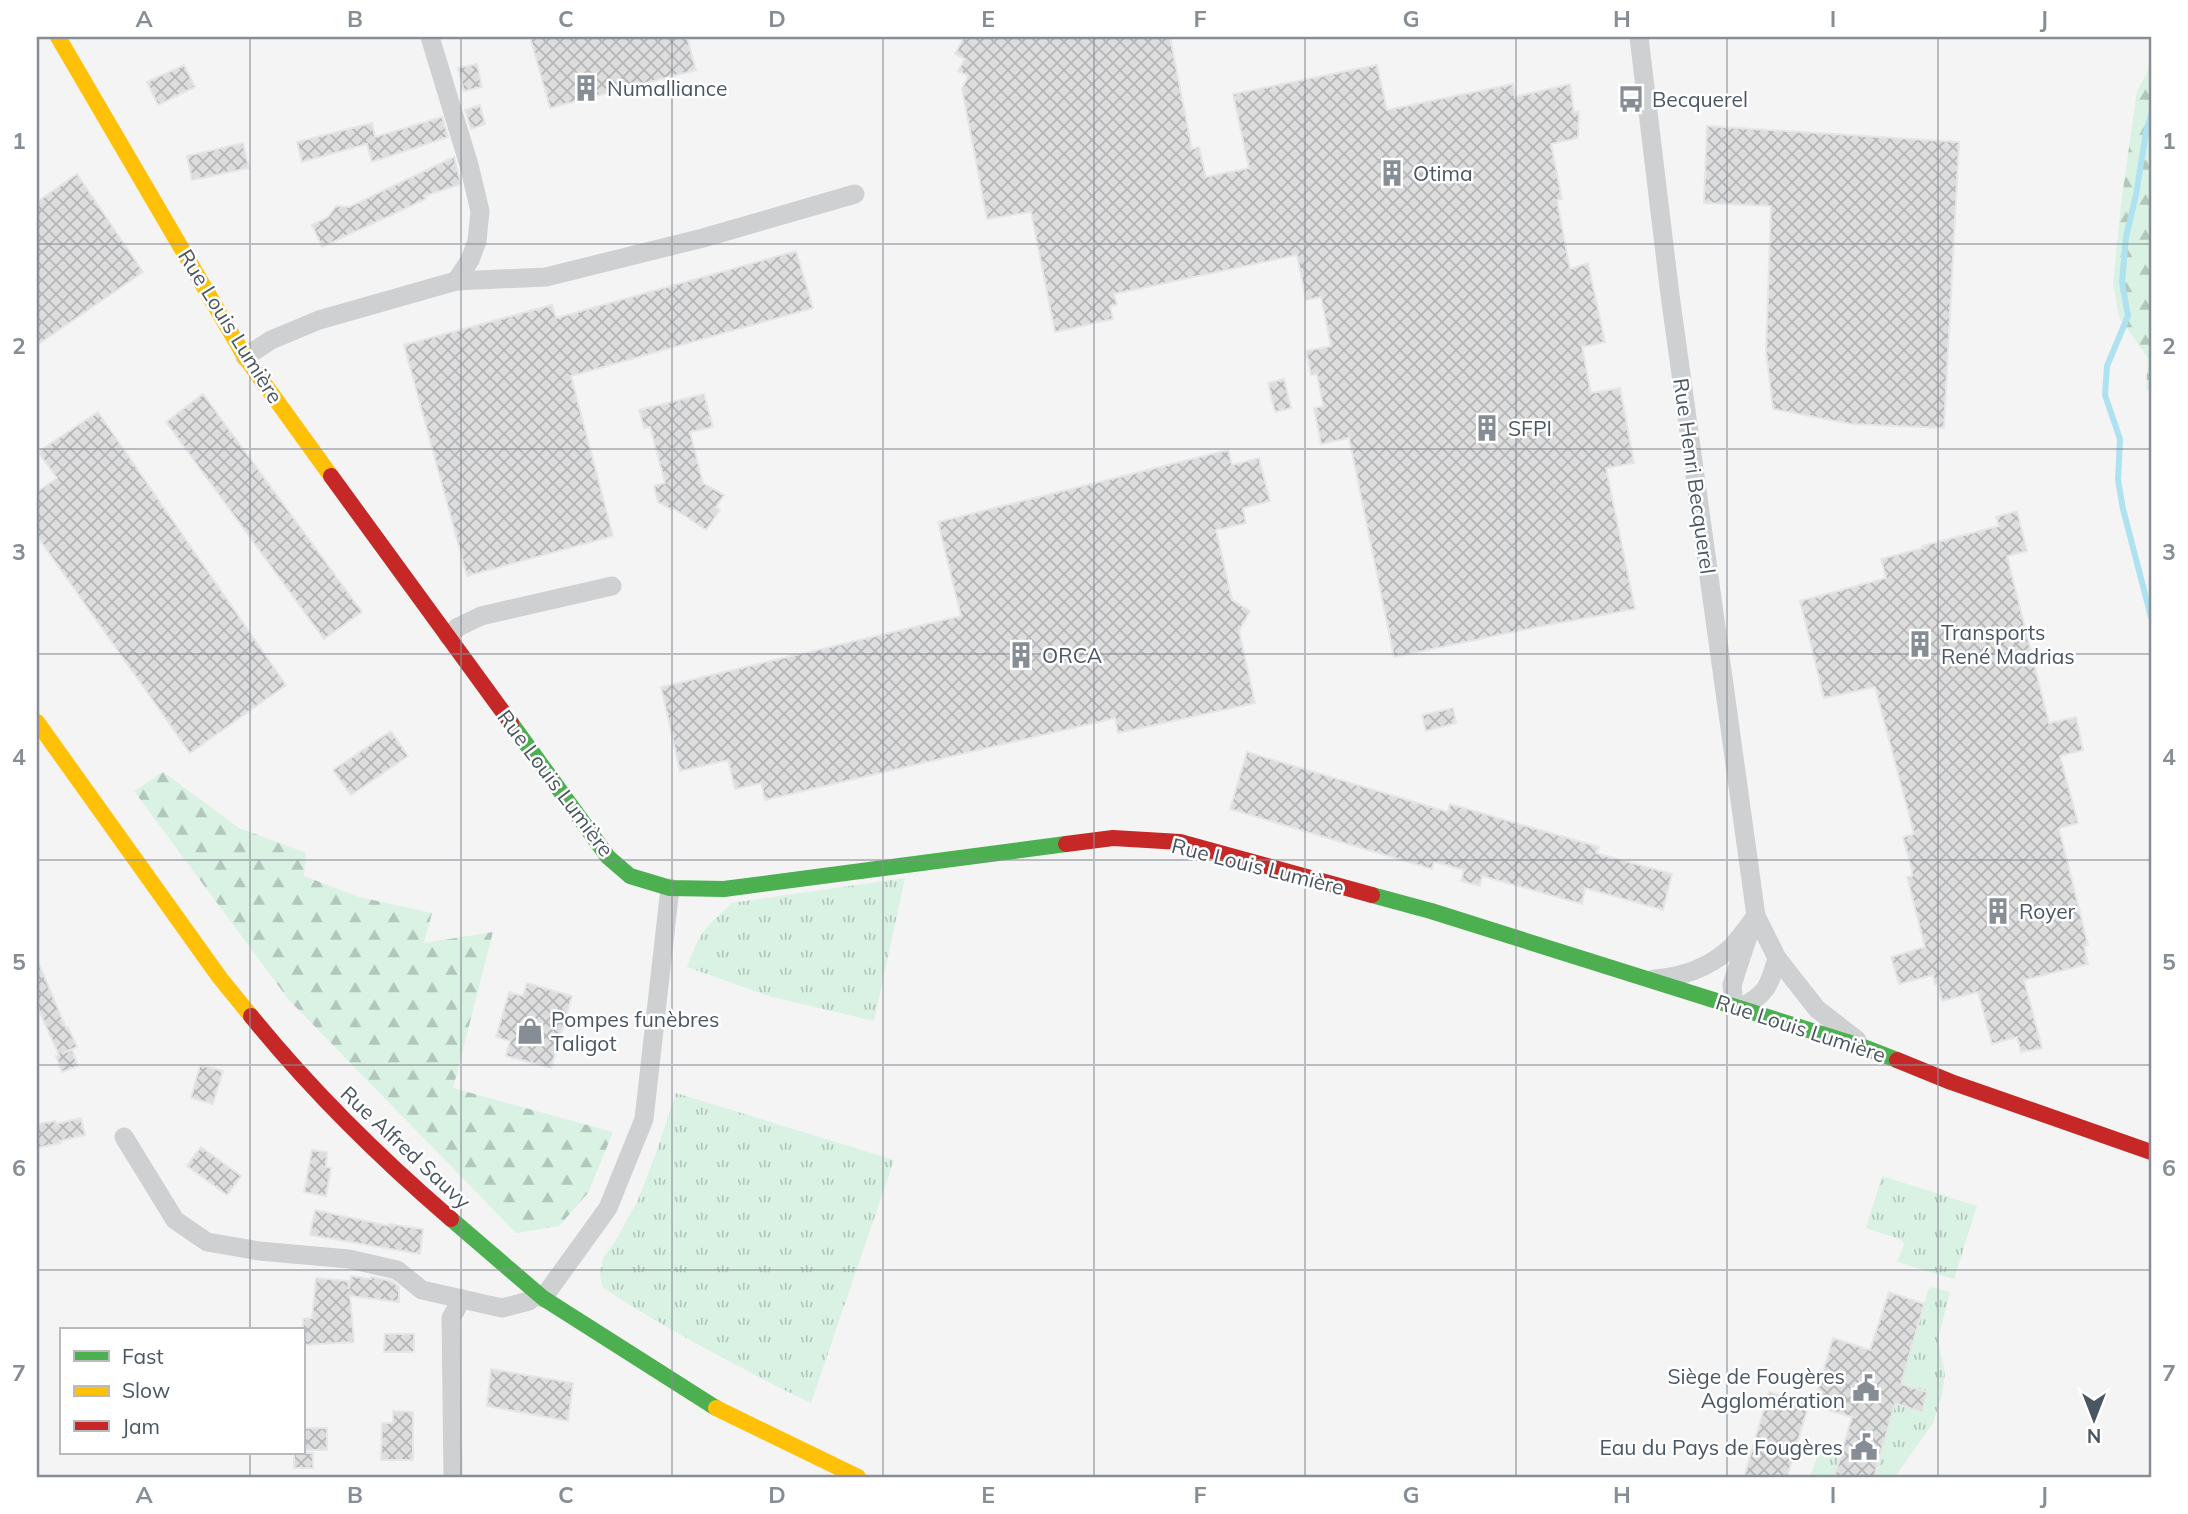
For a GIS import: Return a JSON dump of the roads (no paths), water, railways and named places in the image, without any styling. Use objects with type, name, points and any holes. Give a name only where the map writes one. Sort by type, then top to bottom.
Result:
[{"type":"street","name":"Rue Louis Lumière","points":[[58,37],[245,357],[608,857],[630,876],[670,888],[724,890],[1113,838],[1180,842],[1431,911],[1866,1048],[1951,1082],[2151,1152]]},
{"type":"street","points":[[430,37],[480,211],[477,241],[470,260],[456,281]]},
{"type":"street","name":"Rue Henri Becquerel","points":[[1639,37],[1670,295],[1756,916],[1777,958],[1817,1009],[1866,1048]]},
{"type":"street","points":[[245,357],[271,340],[319,320],[456,281],[546,277],[703,238],[855,194]]},
{"type":"street","points":[[447,636],[458,627],[481,617],[612,586]]},
{"type":"street","name":"Rue Alfred Sauvy","points":[[37,722],[220,978],[331,1107],[405,1179],[540,1296],[720,1410],[858,1477]]},
{"type":"street","points":[[124,1137],[176,1220],[206,1242],[259,1251],[349,1259],[397,1270],[422,1290],[502,1308],[540,1296],[608,1208],[644,1119],[670,888]]},
{"type":"street","points":[[1650,980],[1681,975],[1709,964],[1729,950],[1756,916]]},
{"type":"street","name":"Rue Henri Becquerel","points":[[1737,1007],[1732,985],[1756,916]]},
{"type":"street","points":[[1737,1007],[1760,998],[1771,978],[1777,958]]},
{"type":"street","points":[[453,1477],[451,1318],[462,1299]]},
{"type":"waterway","points":[[2151,115],[2126,237],[2122,282],[2128,316],[2107,366],[2105,395],[2120,439],[2118,480],[2123,509],[2151,617]]},
{"type":"place","name":"Numalliance","points":[[586,88]]},
{"type":"place","name":"Becquerel","points":[[1631,99]]},
{"type":"place","name":"Otima","points":[[1392,173]]},
{"type":"place","name":"SFPI","points":[[1487,428]]},
{"type":"place","name":"Transports René Madrias","points":[[1920,644]]},
{"type":"place","name":"ORCA","points":[[1021,655]]},
{"type":"place","name":"Royer","points":[[1998,911]]},
{"type":"place","name":"Pompes funèbres Taligot","points":[[530,1031]]},
{"type":"place","name":"Siège de Fougères Agglomération","points":[[1866,1388]]},
{"type":"place","name":"Eau du Pays de Fougères","points":[[1864,1447]]}]
